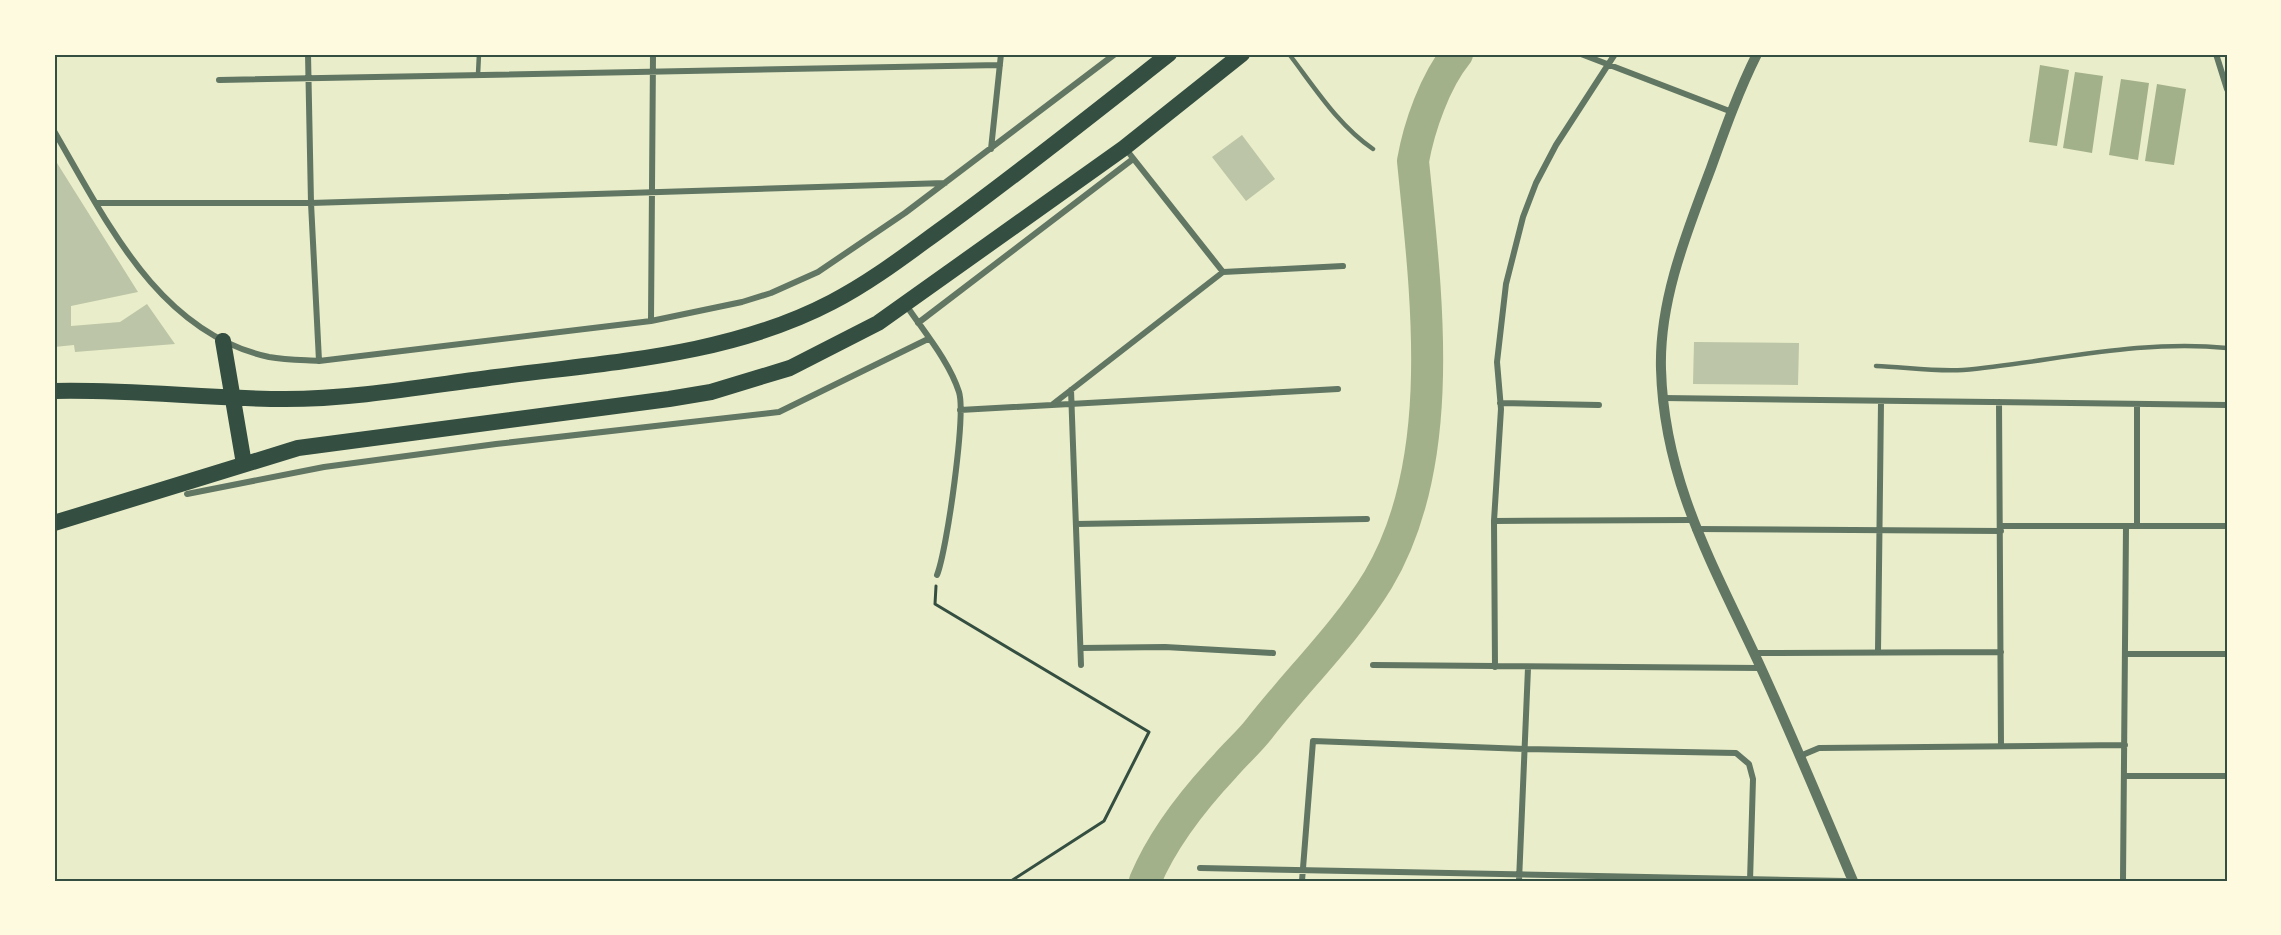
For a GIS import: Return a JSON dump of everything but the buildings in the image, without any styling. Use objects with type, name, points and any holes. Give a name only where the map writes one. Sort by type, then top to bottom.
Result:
[{"type":"highway","points":[[54,391],[122,390],[232,397],[314,398],[415,387],[693,349],[774,328],[832,302],[883,270],[1009,180],[1169,54]]},
{"type":"highway","points":[[54,523],[298,448],[589,411],[711,392],[790,368],[818,355],[906,304],[1129,153],[1242,54]]},
{"type":"highway","points":[[223,341],[243,464]]},
{"type":"street","points":[[308,54],[311,203],[320,361]]},
{"type":"street","points":[[651,321],[653,54]]},
{"type":"street","points":[[992,149],[1002,54]]},
{"type":"street","points":[[54,131],[96,203],[154,287],[199,328],[223,341],[269,357],[320,361],[651,321],[742,302],[794,285],[845,254],[945,183],[1115,54]]},
{"type":"street","points":[[1581,54],[1732,112]]},
{"type":"street","points":[[1495,667],[1494,521],[1500,403],[1497,362],[1506,284],[1523,217],[1536,183],[1556,146],[1615,54]]},
{"type":"street","points":[[1758,54],[1732,112],[1687,234],[1672,285],[1662,342],[1663,398],[1678,476],[1693,525],[1761,668],[1853,881]]},
{"type":"street","points":[[2216,54],[2227,89]]},
{"type":"street","points":[[219,80],[1000,65]]},
{"type":"street","points":[[918,323],[1129,153],[1223,272]]},
{"type":"street","points":[[96,203],[311,203],[945,183]]},
{"type":"street","points":[[1052,405],[1223,272],[1343,266]]},
{"type":"street","points":[[906,304],[958,390],[960,410],[945,550],[937,575]]},
{"type":"street","points":[[187,494],[324,467],[496,444],[778,412],[928,339]]},
{"type":"street","points":[[960,410],[1338,389]]},
{"type":"street","points":[[1071,390],[1081,665]]},
{"type":"street","points":[[1663,398],[2227,405]]},
{"type":"street","points":[[1878,652],[1881,402]]},
{"type":"street","points":[[2000,402],[2001,746]]},
{"type":"street","points":[[1500,403],[1599,405]]},
{"type":"street","points":[[2137,404],[2137,526]]},
{"type":"street","points":[[1076,524],[1367,519]]},
{"type":"street","points":[[1494,521],[1880,530],[2227,526]]},
{"type":"street","points":[[2124,881],[2126,526]]},
{"type":"street","points":[[1081,648],[1165,646],[1273,653]]},
{"type":"street","points":[[1753,652],[2001,652]]},
{"type":"street","points":[[2125,654],[2227,654]]},
{"type":"street","points":[[1373,664],[1528,668],[1761,668]]},
{"type":"street","points":[[1519,878],[1528,668]]},
{"type":"street","points":[[1302,881],[1313,741],[1525,749],[1726,751],[1743,756],[1749,764],[1753,779],[1750,880]]},
{"type":"street","points":[[1799,756],[1819,748],[2125,745]]},
{"type":"street","points":[[2124,776],[2227,776]]},
{"type":"street","points":[[1200,868],[1519,878],[1845,881]]},
{"type":"lane","points":[[478,54],[478,74]]},
{"type":"lane","points":[[1289,54],[1340,120],[1356,137],[1373,149]]},
{"type":"lane","points":[[1876,366],[1960,370],[2137,346],[2199,345],[2227,348]]},
{"type":"path","points":[[937,575],[935,604],[1149,732],[1104,822],[1011,881]]},
{"type":"shaded area","points":[[2040,65],[2069,70],[2057,146],[2029,142]]},
{"type":"shaded area","points":[[2075,72],[2103,76],[2092,153],[2063,148]]},
{"type":"shaded area","points":[[2121,79],[2149,83],[2138,160],[2109,155]]},
{"type":"shaded area","points":[[2157,84],[2186,89],[2174,165],[2145,161]]},
{"type":"waterway","points":[[1145,881],[1152,865],[1190,806],[1255,734],[1365,600],[1378,580],[1400,533],[1415,483],[1424,430],[1427,375],[1423,265],[1413,161],[1429,105],[1442,77],[1457,54]]}]
